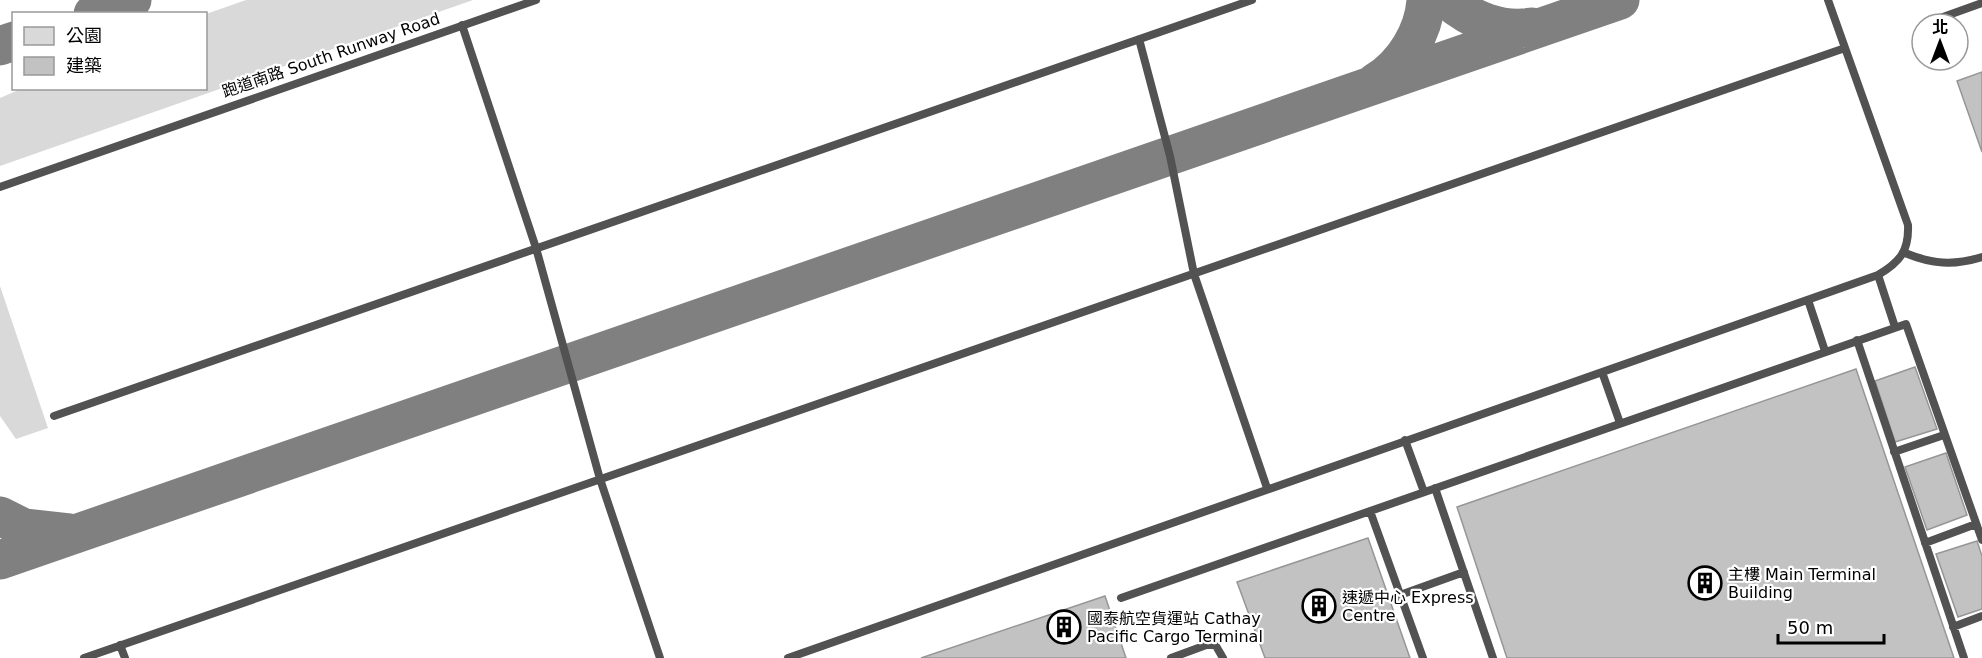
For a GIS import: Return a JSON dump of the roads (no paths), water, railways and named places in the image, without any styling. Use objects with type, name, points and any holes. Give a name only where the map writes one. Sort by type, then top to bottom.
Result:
[{"type":"lane","name":"跑道南路 South Runway Road","points":[[0,187],[536,0]]},
{"type":"lane","points":[[54,416],[1252,0]]},
{"type":"lane","points":[[788,658],[1808,300],[1878,275],[1895,265],[1905,253],[1908,225],[1828,0]]},
{"type":"lane","points":[[1957,12],[1982,3]]},
{"type":"lane","points":[[462,25],[536,248],[600,479],[660,658]]},
{"type":"lane","points":[[1138,39],[1170,156],[1194,274],[1267,488]]},
{"type":"lane","points":[[84,658],[1845,48]]},
{"type":"lane","points":[[1905,253],[1941,264],[1965,262],[1982,256]]},
{"type":"lane","points":[[1878,275],[1895,327]]},
{"type":"lane","points":[[1808,300],[1825,351]]},
{"type":"lane","points":[[1121,598],[1906,324],[1982,540]]},
{"type":"lane","points":[[1857,340],[1964,658]]},
{"type":"lane","points":[[1602,372],[1620,423]]},
{"type":"lane","points":[[1894,452],[1944,435]]},
{"type":"lane","points":[[1405,440],[1424,492]]},
{"type":"lane","points":[[1435,489],[1492,656],[1483,658]]},
{"type":"lane","points":[[1370,511],[1423,658]]},
{"type":"lane","points":[[1925,543],[1977,524]]},
{"type":"lane","points":[[1400,595],[1464,572]]},
{"type":"lane","points":[[1953,627],[1982,616]]},
{"type":"lane","points":[[1171,658],[1209,644],[1216,646],[1223,658]]},
{"type":"lane","points":[[120,645],[125,658]]},
{"type":"place","name":"主樓 Main Terminal Building","points":[[1705,583]]},
{"type":"place","name":"速遞中心 Express Centre","points":[[1319,606]]},
{"type":"place","name":"國泰航空貨運站 Cathay Pacific Cargo Terminal","points":[[1064,627]]}]
